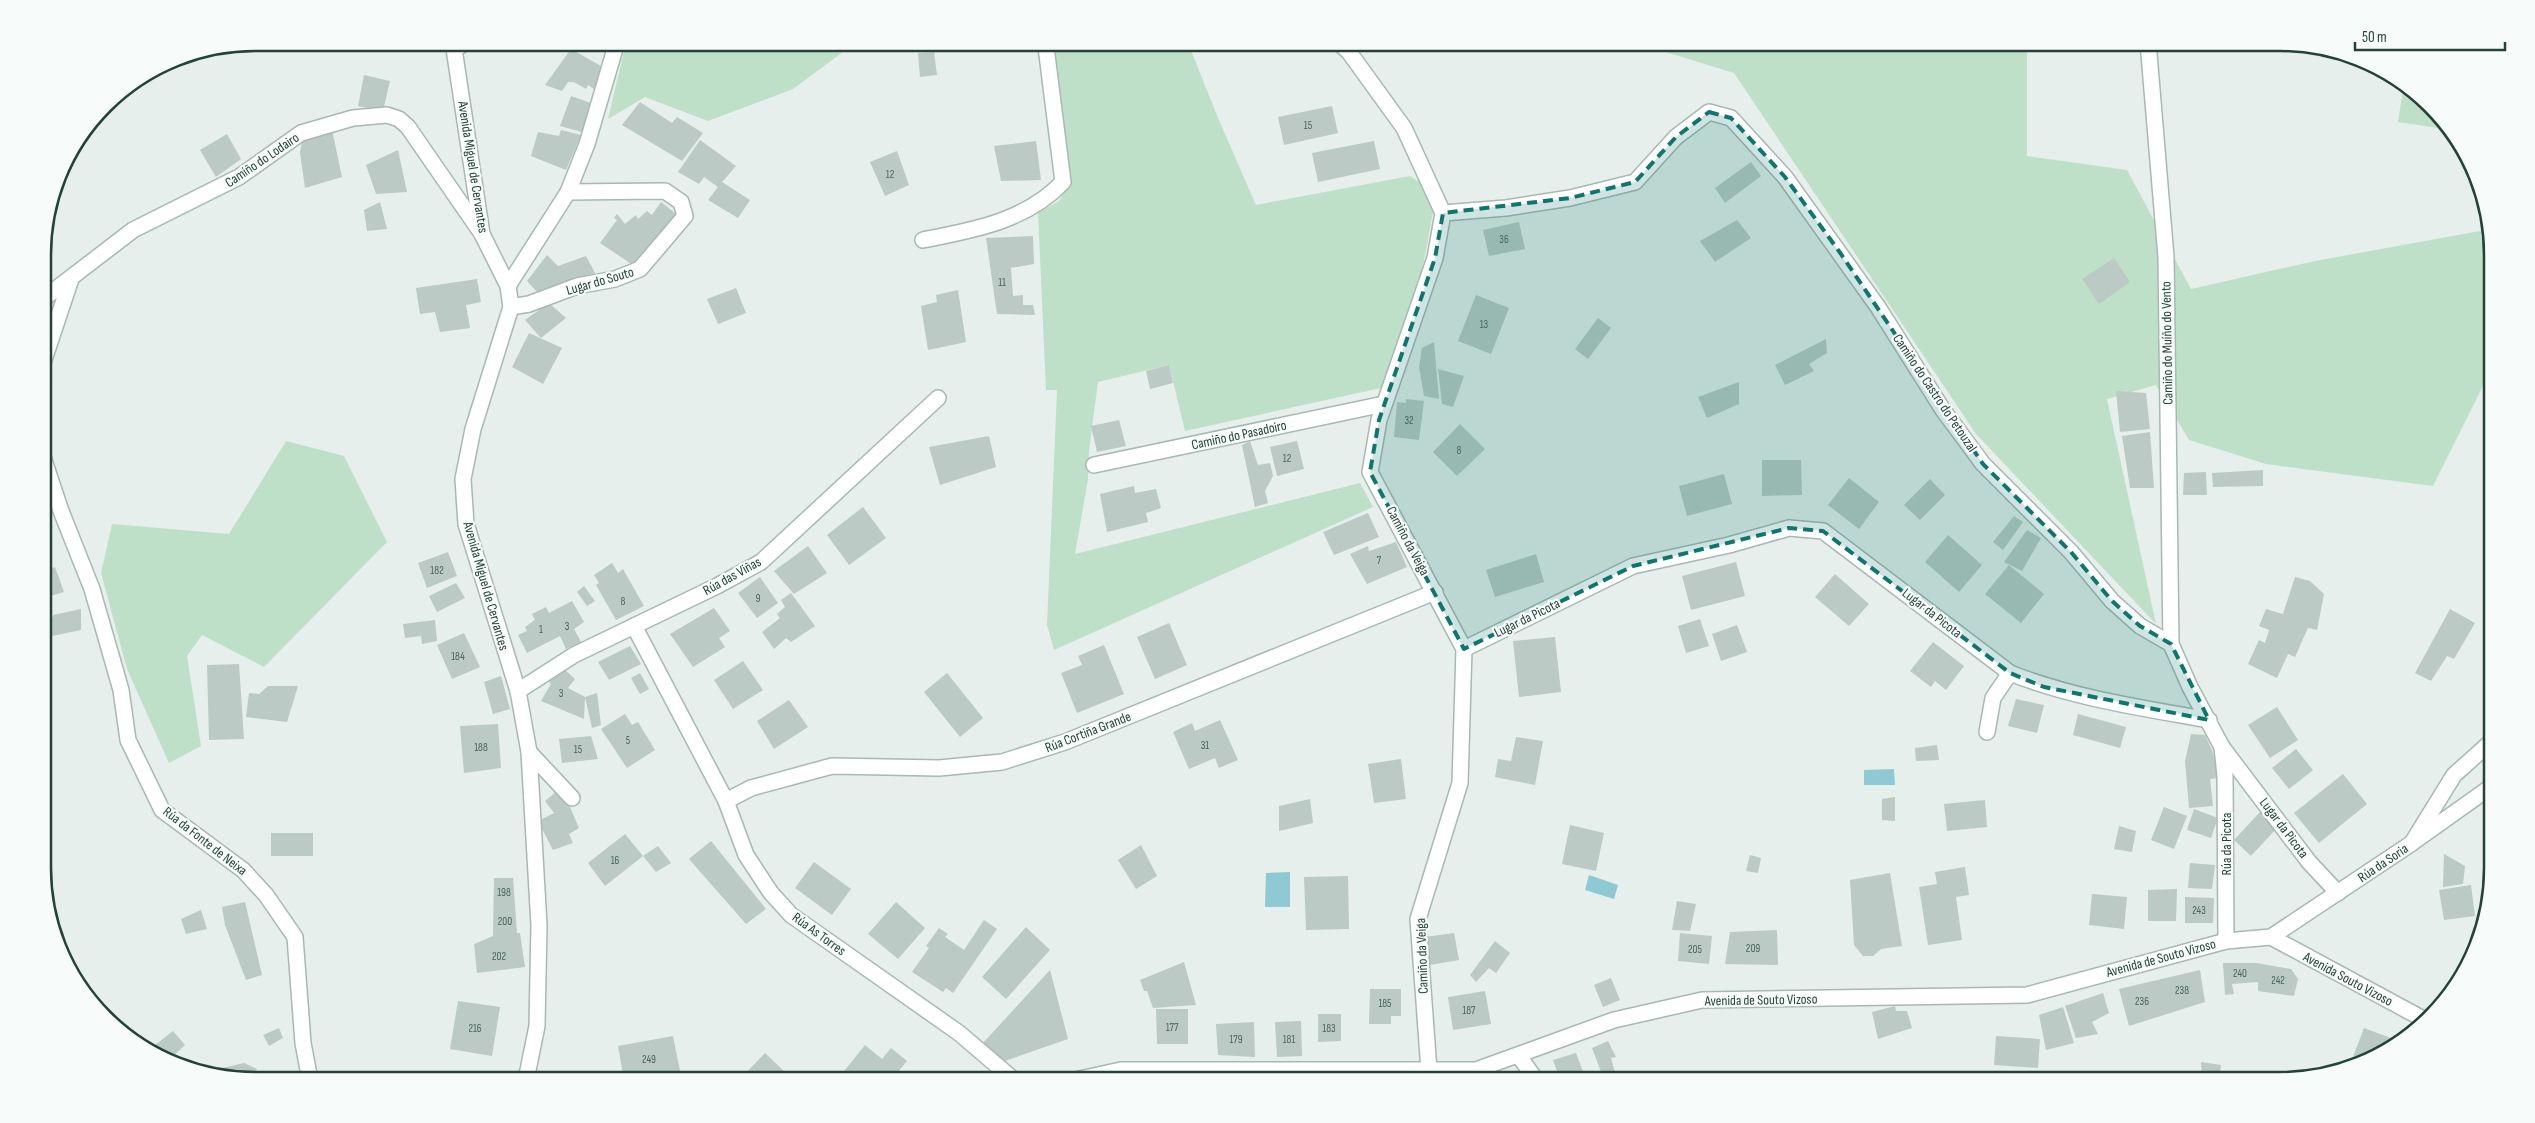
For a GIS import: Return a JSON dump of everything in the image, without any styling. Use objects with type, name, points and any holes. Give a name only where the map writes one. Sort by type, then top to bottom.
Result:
[{"type":"street","name":"Avenida Miguel de Cervantes","points":[[459,51],[482,234],[508,286],[511,307],[473,429],[463,480],[466,524],[518,691],[529,752],[538,925],[537,1026],[528,1072]]},
{"type":"street","points":[[508,286],[568,192],[587,144],[614,51]]},
{"type":"street","points":[[924,240],[978,230],[1021,214],[1050,196],[1063,182],[1047,51]]},
{"type":"street","points":[[1348,51],[1404,128],[1443,212]]},
{"type":"street","name":"Camiño do Muíño do Vento","points":[[2149,51],[2166,257],[2171,644]]},
{"type":"street","name":"Camiño do Castro do Petouzal","points":[[1443,212],[1506,208],[1570,198],[1634,182],[1676,137],[1709,112],[1732,118],[1785,177],[1836,247],[1878,307],[1943,410],[1984,464],[2071,552],[2112,601],[2140,626],[2171,644]]},
{"type":"street","name":"Camiño do Lodairo","points":[[51,293],[133,230],[239,177],[301,132],[353,118],[387,116],[399,119],[408,126],[482,234]]},
{"type":"street","name":"Lugar do Souto","points":[[511,307],[529,304],[577,286],[615,278],[640,269],[685,216],[681,202],[665,191],[568,192]]},
{"type":"street","name":"Camiño da Veiga","points":[[1427,1072],[1418,919],[1460,783],[1464,649],[1370,472],[1379,420],[1435,258],[1443,212]]},
{"type":"street","points":[[51,339],[71,278]]},
{"type":"street","name":"Rúa das Viñas","points":[[518,691],[574,655],[761,562],[938,398]]},
{"type":"street","name":"Camiño do Pasadoiro","points":[[1094,465],[1384,404]]},
{"type":"street","name":"Rúa da Fonte de Neixa","points":[[51,480],[92,589],[121,690],[128,740],[162,810],[244,870],[266,896],[295,937],[303,1042],[309,1072]]},
{"type":"street","name":"Lugar da Picota","points":[[1464,649],[1633,566],[1730,545],[1789,528],[1823,531],[2010,673],[2044,687],[2122,705],[2209,720],[2222,747],[2310,862],[2338,893]]},
{"type":"street","name":"Rúa Cortiña Grande","points":[[726,802],[751,788],[832,766],[939,768],[1002,762],[1065,742],[1435,592]]},
{"type":"street","name":"Rúa As Torres","points":[[634,626],[726,802],[746,855],[771,894],[791,915],[959,1033],[1005,1072]]},
{"type":"street","points":[[2171,644],[2190,687],[2209,720]]},
{"type":"street","points":[[1987,732],[1993,698],[2010,673]]},
{"type":"street","name":"Rúa da Picota","points":[[2222,747],[2226,776],[2226,941]]},
{"type":"street","points":[[2412,843],[2454,775],[2484,748]]},
{"type":"street","points":[[529,752],[572,798]]},
{"type":"street","name":"Rúa da Soria","points":[[2271,937],[2412,843],[2484,792]]},
{"type":"street","name":"Avenida de Souto Vizoso","points":[[1456,1072],[1476,1070],[1519,1056],[1614,1020],[1702,1000],[2027,995],[2226,941],[2271,937]]},
{"type":"street","name":"Avenida Souto Vizoso","points":[[2271,937],[2419,1016]]},
{"type":"street","points":[[1519,1056],[1530,1072]]},
{"type":"street","name":"Avenida de Souto Vizoso","points":[[1112,1072],[1121,1070],[1243,1072]]},
{"type":"highlighted area","points":[[1709,112],[1731,118],[1785,177],[1841,254],[1983,464],[2071,552],[2112,601],[2140,626],[2171,644],[2209,720],[2044,687],[2010,673],[1823,531],[1789,528],[1633,566],[1464,649],[1370,472],[1379,420],[1435,258],[1443,213],[1570,198],[1635,182],[1676,137]]},
{"type":"green space","points":[[624,51],[844,51],[793,89],[708,121],[645,97],[608,119]]},
{"type":"green space","points":[[1055,51],[1191,51],[1256,205],[1410,176],[1421,183],[1433,212],[1419,288],[1381,388],[1185,431],[1169,365],[1098,382],[1089,451],[1088,479],[1075,554],[1360,483],[1373,507],[1054,650],[1047,625],[1057,390],[1046,390],[1038,213],[1059,201],[1066,190]]},
{"type":"green space","points":[[1662,51],[2027,51],[2027,156],[2127,170],[2191,289],[2315,261],[2482,231],[2484,255],[2484,384],[2433,486],[2266,464],[2189,440],[2156,385],[2107,399],[2156,624],[1976,434],[1734,73]]},
{"type":"green space","points":[[2403,92],[2440,128],[2398,122]]},
{"type":"green space","points":[[286,441],[344,456],[387,542],[264,667],[202,635],[187,656],[201,746],[169,763],[127,669],[101,573],[112,524],[229,534]]},
{"type":"water","points":[[1894,769],[1895,785],[1864,785],[1864,770]]},
{"type":"water","points":[[1290,872],[1290,907],[1265,907],[1266,873]]},
{"type":"water","points":[[1589,875],[1618,885],[1614,899],[1585,890]]},
{"type":"building","points":[[570,51],[575,51],[601,66],[594,89],[588,85],[586,89],[574,82],[568,82],[562,91],[545,85]]},
{"type":"building","points":[[934,52],[937,75],[920,77],[918,53]]},
{"type":"building","points":[[364,75],[390,81],[383,111],[358,106]]},
{"type":"building","points":[[571,96],[591,103],[582,132],[560,126]]},
{"type":"building","points":[[640,102],[672,123],[677,117],[703,133],[682,161],[622,125]]},
{"type":"building","points":[[1332,106],[1338,133],[1284,145],[1278,117]]},
{"type":"building","points":[[332,130],[342,177],[305,188],[300,153],[302,141]]},
{"type":"building","points":[[561,130],[581,135],[566,170],[531,156],[538,132],[559,136]]},
{"type":"building","points":[[227,134],[241,159],[216,177],[200,150]]},
{"type":"building","points":[[700,140],[736,166],[722,182],[750,200],[738,218],[708,200],[718,187],[704,177],[699,184],[678,172]]},
{"type":"building","points":[[1036,141],[1041,180],[1001,181],[994,146]]},
{"type":"building","points":[[1374,141],[1380,169],[1318,182],[1312,153]]},
{"type":"building","points":[[398,150],[407,192],[376,194],[366,165]]},
{"type":"building","points":[[897,151],[909,185],[885,196],[870,162]]},
{"type":"building","points":[[1751,162],[1761,176],[1725,203],[1715,188]]},
{"type":"building","points":[[380,202],[387,229],[367,231],[364,210]]},
{"type":"building","points":[[661,202],[676,214],[636,267],[600,243],[617,220],[614,218],[617,214],[625,224],[636,215],[638,219],[647,211],[652,215]]},
{"type":"building","points":[[1737,220],[1751,238],[1715,262],[1700,241]]},
{"type":"building","points":[[1519,222],[1525,249],[1489,256],[1483,230]]},
{"type":"building","points":[[1033,236],[1034,264],[1011,268],[1013,296],[1023,295],[1023,305],[1033,305],[1035,315],[997,314],[986,238]]},
{"type":"building","points":[[547,255],[558,266],[586,256],[595,273],[541,296],[527,281]]},
{"type":"building","points":[[2114,258],[2130,282],[2099,304],[2082,279]]},
{"type":"building","points":[[477,279],[481,302],[466,305],[470,328],[440,332],[435,312],[420,314],[416,288]]},
{"type":"building","points":[[736,288],[746,313],[718,324],[707,299]]},
{"type":"building","points":[[958,290],[966,342],[928,350],[921,306],[937,302],[936,295]]},
{"type":"building","points":[[1476,295],[1509,308],[1491,354],[1458,341]]},
{"type":"building","points":[[549,303],[566,318],[541,338],[525,320]]},
{"type":"building","points":[[1598,318],[1611,328],[1588,359],[1575,349]]},
{"type":"building","points":[[529,333],[562,348],[543,384],[512,367]]},
{"type":"building","points":[[1826,339],[1827,353],[1809,364],[1814,371],[1785,385],[1775,365]]},
{"type":"building","points":[[1434,342],[1439,399],[1424,396],[1419,367],[1422,348]]},
{"type":"building","points":[[1169,365],[1173,383],[1150,389],[1146,371]]},
{"type":"building","points":[[1438,369],[1464,376],[1453,407],[1442,404]]},
{"type":"building","points":[[1739,382],[1739,404],[1707,418],[1698,397]]},
{"type":"building","points":[[2116,391],[2146,393],[2150,429],[2120,432]]},
{"type":"building","points":[[1406,399],[1424,401],[1419,440],[1394,437],[1397,402],[1406,403]]},
{"type":"building","points":[[1119,420],[1126,446],[1097,452],[1091,426]]},
{"type":"building","points":[[1460,424],[1485,449],[1457,476],[1433,452]]},
{"type":"building","points":[[2150,432],[2154,488],[2130,488],[2122,436]]},
{"type":"building","points":[[989,436],[996,467],[940,485],[929,447]]},
{"type":"building","points":[[1250,441],[1258,465],[1270,463],[1273,476],[1265,491],[1268,503],[1255,507],[1242,445]]},
{"type":"building","points":[[1297,441],[1304,469],[1277,476],[1270,447]]},
{"type":"building","points":[[1762,460],[1801,460],[1802,495],[1762,496]]},
{"type":"building","points":[[2263,470],[2263,486],[2213,487],[2212,473]]},
{"type":"building","points":[[2206,472],[2207,495],[2183,495],[2184,473]]},
{"type":"building","points":[[1724,474],[1732,504],[1687,516],[1679,486]]},
{"type":"building","points":[[1849,478],[1879,502],[1859,529],[1828,505]]},
{"type":"building","points":[[1930,479],[1945,495],[1920,520],[1904,505]]},
{"type":"building","points":[[1134,486],[1135,493],[1156,489],[1161,508],[1146,513],[1148,522],[1107,532],[1100,494]]},
{"type":"building","points":[[863,507],[886,538],[849,565],[827,535]]},
{"type":"building","points":[[1368,513],[1379,537],[1334,555],[1323,532]]},
{"type":"building","points":[[2014,516],[2023,522],[2003,550],[1993,542]]},
{"type":"building","points":[[2027,530],[2041,538],[2022,571],[2004,562]]},
{"type":"building","points":[[1948,535],[1982,565],[1959,592],[1925,562]]},
{"type":"building","points":[[1396,542],[1407,567],[1367,584],[1350,554],[1368,546],[1369,551]]},
{"type":"building","points":[[808,546],[827,573],[794,594],[774,571]]},
{"type":"building","points":[[448,552],[457,576],[427,588],[418,563]]},
{"type":"building","points":[[1536,554],[1544,582],[1495,597],[1486,570]]},
{"type":"building","points":[[1736,562],[1745,596],[1691,610],[1682,576]]},
{"type":"building","points":[[612,563],[618,573],[623,569],[644,606],[616,620],[596,585],[599,583],[594,575]]},
{"type":"building","points":[[2009,565],[2044,594],[2021,623],[1985,594]]},
{"type":"building","points":[[55,567],[64,592],[51,596],[51,568]]},
{"type":"building","points":[[1835,574],[1869,604],[1849,626],[1815,597]]},
{"type":"building","points":[[760,577],[778,603],[757,618],[738,593]]},
{"type":"building","points":[[2295,577],[2310,581],[2324,594],[2317,630],[2308,628],[2295,657],[2288,654],[2277,678],[2248,664],[2259,640],[2265,643],[2269,630],[2259,626],[2266,609],[2283,614]]},
{"type":"building","points":[[456,583],[465,598],[437,612],[429,596]]},
{"type":"building","points":[[584,586],[595,601],[587,606],[577,592]]},
{"type":"building","points":[[791,593],[815,626],[791,642],[786,638],[774,649],[762,632],[780,618],[777,614],[785,607],[781,600]]},
{"type":"building","points":[[572,601],[584,622],[574,629],[581,642],[566,649],[560,636],[527,653],[518,635],[527,631],[525,627],[535,620],[532,614],[546,607],[549,613]]},
{"type":"building","points":[[714,608],[730,631],[719,638],[725,647],[693,667],[670,634]]},
{"type":"building","points":[[81,609],[81,630],[51,636],[53,615]]},
{"type":"building","points":[[2450,609],[2475,623],[2454,659],[2447,656],[2431,681],[2415,673]]},
{"type":"building","points":[[1700,619],[1709,646],[1686,653],[1678,626]]},
{"type":"building","points":[[435,620],[437,641],[422,644],[421,636],[405,638],[403,624]]},
{"type":"building","points":[[1169,623],[1187,665],[1155,679],[1137,637]]},
{"type":"building","points":[[1737,625],[1747,652],[1721,661],[1712,634]]},
{"type":"building","points":[[464,633],[480,667],[452,679],[437,645]]},
{"type":"building","points":[[1555,637],[1561,692],[1519,697],[1513,641]]},
{"type":"building","points":[[1933,642],[1964,666],[1946,690],[1935,681],[1931,687],[1910,671]]},
{"type":"building","points":[[1104,645],[1124,694],[1077,713],[1061,673],[1082,665],[1078,656]]},
{"type":"building","points":[[630,646],[641,664],[609,680],[598,662]]},
{"type":"building","points":[[743,661],[763,690],[733,709],[714,680]]},
{"type":"building","points":[[239,664],[244,739],[209,740],[207,665]]},
{"type":"building","points":[[564,669],[575,679],[568,688],[585,697],[584,719],[541,701],[551,684],[548,680]]},
{"type":"building","points":[[640,673],[649,689],[640,694],[631,678]]},
{"type":"building","points":[[947,673],[983,718],[960,737],[924,692]]},
{"type":"building","points":[[501,676],[510,709],[493,714],[484,682]]},
{"type":"building","points":[[268,686],[298,686],[287,722],[246,717],[249,693],[259,694]]},
{"type":"building","points":[[597,693],[601,725],[592,728],[585,697]]},
{"type":"building","points":[[2016,699],[2044,705],[2037,733],[2008,726]]},
{"type":"building","points":[[789,700],[808,727],[774,749],[757,721]]},
{"type":"building","points":[[2277,707],[2298,740],[2270,758],[2248,725]]},
{"type":"building","points":[[625,714],[632,725],[638,722],[655,750],[627,768],[601,729]]},
{"type":"building","points":[[2078,714],[2126,727],[2120,748],[2073,735]]},
{"type":"building","points":[[1220,720],[1238,760],[1219,768],[1215,758],[1189,769],[1173,732],[1192,723],[1195,731]]},
{"type":"building","points":[[498,724],[501,768],[464,773],[460,726]]},
{"type":"building","points":[[2191,734],[2205,735],[2212,750],[2220,778],[2210,779],[2213,806],[2189,808],[2185,761]]},
{"type":"building","points":[[591,736],[598,759],[562,763],[559,739]]},
{"type":"building","points":[[1516,737],[1543,741],[1535,785],[1495,777],[1498,759],[1511,761]]},
{"type":"building","points":[[1937,745],[1939,760],[1916,761],[1915,748]]},
{"type":"building","points":[[2296,749],[2313,770],[2289,789],[2272,768]]},
{"type":"building","points":[[1401,759],[1406,799],[1374,803],[1368,764]]},
{"type":"building","points":[[2343,774],[2367,804],[2319,843],[2294,813]]},
{"type":"building","points":[[557,791],[570,807],[579,828],[569,834],[573,843],[553,850],[538,821],[554,813],[545,801]]},
{"type":"building","points":[[1895,797],[1895,821],[1882,820],[1882,799]]},
{"type":"building","points":[[1310,799],[1313,823],[1279,831],[1279,806]]},
{"type":"building","points":[[1985,800],[1987,827],[1947,831],[1944,804]]},
{"type":"building","points":[[2164,807],[2187,816],[2174,849],[2151,840]]},
{"type":"building","points":[[2194,809],[2218,818],[2211,838],[2187,830]]},
{"type":"building","points":[[2260,812],[2277,828],[2251,856],[2234,840]]},
{"type":"building","points":[[1570,825],[1604,833],[1596,871],[1562,864]]},
{"type":"building","points":[[2119,826],[2136,831],[2132,852],[2114,849]]},
{"type":"building","points":[[271,833],[313,833],[313,856],[271,856]]},
{"type":"building","points":[[625,834],[643,856],[605,886],[588,863]]},
{"type":"building","points":[[711,841],[766,909],[746,924],[689,859]]},
{"type":"building","points":[[1141,845],[1157,876],[1136,889],[1118,860]]},
{"type":"building","points":[[658,846],[671,863],[656,872],[643,856]]},
{"type":"building","points":[[2444,854],[2465,866],[2463,884],[2443,887]]},
{"type":"building","points":[[1750,855],[1761,858],[1758,873],[1746,871]]},
{"type":"building","points":[[814,862],[851,889],[832,915],[795,888]]},
{"type":"building","points":[[2190,863],[2215,865],[2212,889],[2188,888]]},
{"type":"building","points":[[1965,867],[1969,895],[1956,897],[1962,940],[1928,945],[1919,887],[1937,884],[1935,872]]},
{"type":"building","points":[[1890,873],[1902,946],[1881,949],[1873,956],[1863,956],[1854,945],[1850,880]]},
{"type":"building","points":[[1348,876],[1349,929],[1306,930],[1304,877]]},
{"type":"building","points":[[494,878],[513,878],[517,933],[520,933],[525,967],[477,973],[474,944],[493,936]]},
{"type":"building","points":[[2471,885],[2475,916],[2444,920],[2439,890]]},
{"type":"building","points":[[2177,889],[2176,921],[2148,921],[2148,890]]},
{"type":"building","points":[[2092,894],[2127,897],[2124,929],[2089,925]]},
{"type":"building","points":[[2185,897],[2214,898],[2213,923],[2185,923]]},
{"type":"building","points":[[1677,901],[1696,904],[1690,931],[1672,930]]},
{"type":"building","points":[[245,902],[262,975],[246,980],[225,925],[222,907]]},
{"type":"building","points":[[896,902],[925,928],[898,959],[868,934]]},
{"type":"building","points":[[201,910],[207,929],[186,934],[181,919]]},
{"type":"building","points":[[984,920],[997,929],[953,993],[946,988],[943,992],[912,972],[929,948],[926,946],[939,928],[948,934],[945,937],[964,950]]},
{"type":"building","points":[[1026,927],[1050,950],[1006,999],[982,977]]},
{"type":"building","points":[[1777,930],[1778,965],[1725,964],[1730,932]]},
{"type":"building","points":[[1454,933],[1459,960],[1430,965],[1425,937]]},
{"type":"building","points":[[1680,933],[1712,936],[1709,964],[1678,961]]},
{"type":"building","points":[[1495,941],[1510,953],[1496,973],[1489,968],[1476,982],[1470,975]]},
{"type":"building","points":[[1184,962],[1196,1005],[1153,1008],[1147,991],[1144,991],[1140,980]]},
{"type":"building","points":[[2223,963],[2256,963],[2291,969],[2298,979],[2294,996],[2258,991],[2258,982],[2232,984],[2234,994],[2225,995]]},
{"type":"building","points":[[1050,970],[1068,1039],[1002,1062],[983,1043]]},
{"type":"building","points":[[2200,970],[2205,1002],[2129,1026],[2119,989]]},
{"type":"building","points":[[1611,978],[1620,1000],[1603,1007],[1594,985]]},
{"type":"building","points":[[1370,989],[1401,989],[1401,1016],[1391,1016],[1391,1024],[1369,1024]]},
{"type":"building","points":[[1485,991],[1491,1024],[1453,1030],[1448,997]]},
{"type":"building","points":[[2103,993],[2109,1013],[2092,1022],[2098,1034],[2076,1038],[2065,1006]]},
{"type":"building","points":[[458,1001],[500,1007],[492,1056],[450,1049]]},
{"type":"building","points":[[1895,1006],[1896,1011],[1907,1011],[1912,1028],[1878,1039],[1872,1012]]},
{"type":"building","points":[[2063,1007],[2074,1043],[2046,1050],[2039,1015]]},
{"type":"building","points":[[1156,1009],[1188,1009],[1188,1044],[1157,1044]]},
{"type":"building","points":[[1318,1014],[1341,1014],[1341,1041],[1318,1042]]},
{"type":"building","points":[[1301,1021],[1302,1056],[1277,1057],[1275,1022]]},
{"type":"building","points":[[1254,1022],[1255,1057],[1218,1055],[1216,1024]]},
{"type":"building","points":[[279,1028],[283,1038],[269,1046],[263,1035]]},
{"type":"building","points":[[2364,1028],[2391,1038],[2370,1051],[2353,1057]]},
{"type":"building","points":[[173,1031],[185,1045],[174,1055],[155,1045]]},
{"type":"building","points":[[673,1036],[680,1071],[623,1072],[618,1046]]},
{"type":"building","points":[[1996,1036],[2040,1039],[2038,1068],[1994,1065]]},
{"type":"building","points":[[1608,1041],[1616,1057],[1611,1058],[1615,1072],[1601,1072],[1592,1048]]},
{"type":"building","points":[[865,1045],[882,1059],[891,1048],[907,1061],[898,1072],[843,1072]]},
{"type":"building","points":[[765,1053],[785,1072],[747,1072]]},
{"type":"building","points":[[1576,1053],[1583,1072],[1557,1072],[1553,1060]]},
{"type":"building","points":[[2201,1062],[2221,1065],[2220,1072],[2202,1072]]},
{"type":"building","points":[[244,1063],[257,1069],[255,1072],[220,1069]]}]
